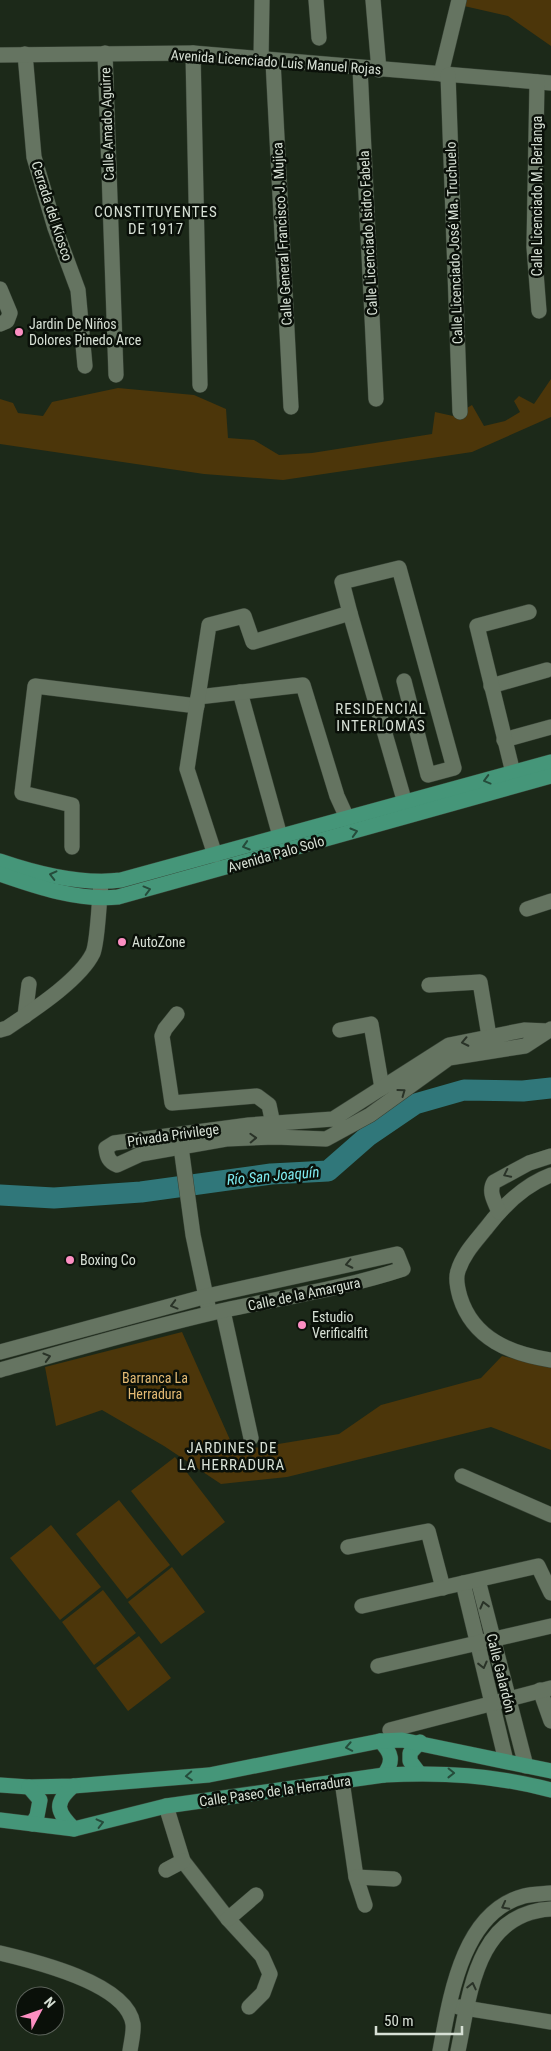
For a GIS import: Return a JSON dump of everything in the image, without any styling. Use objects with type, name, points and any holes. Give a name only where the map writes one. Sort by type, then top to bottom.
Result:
[{"type":"main road","name":"Avenida Palo Solo","points":[[0,874],[54,890],[99,899],[142,892],[515,780],[551,762]]},
{"type":"main road","name":"Avenida Palo Solo","points":[[0,861],[70,879],[101,883],[143,875],[451,790],[551,776]]},
{"type":"main road","name":"Calle Paseo de la Herradura","points":[[0,1786],[29,1788],[73,1786],[209,1775],[385,1735],[551,1771]]},
{"type":"main road","points":[[384,1775],[391,1762],[392,1755],[385,1735]]},
{"type":"main road","points":[[419,1773],[410,1761],[410,1753],[420,1742]]},
{"type":"main road","name":"Calle Paseo de la Herradura","points":[[0,1820],[74,1829],[166,1806],[384,1775],[419,1773],[474,1775],[551,1790]]},
{"type":"main road","points":[[73,1786],[62,1796],[59,1802],[59,1810],[74,1829]]},
{"type":"main road","points":[[29,1788],[40,1800],[37,1816],[32,1824]]},
{"type":"street","name":"Calle General Francisco J. Mujica","points":[[262,0],[291,407]]},
{"type":"street","points":[[316,0],[319,38]]},
{"type":"street","points":[[373,0],[379,70]]},
{"type":"street","name":"Calle Licenciado José Ma. Truchuelo","points":[[459,0],[444,75],[460,412]]},
{"type":"street","name":"Calle Amado Aguirre","points":[[105,53],[116,374]]},
{"type":"street","name":"Avenida Licenciado Luis Manuel Rojas","points":[[0,55],[192,53],[544,83]]},
{"type":"street","points":[[192,53],[200,386]]},
{"type":"street","name":"Cerrada del Kiosco","points":[[25,54],[34,157],[55,228],[78,290],[85,366]]},
{"type":"street","name":"Calle Licenciado Isidro Fabela","points":[[360,68],[376,399]]},
{"type":"street","name":"Calle Licenciado M. Berlanga","points":[[539,311],[534,247],[544,83]]},
{"type":"street","points":[[0,289],[10,312],[9,318],[1,324]]},
{"type":"street","points":[[404,682],[428,775],[454,768],[399,568],[342,582],[405,803]]},
{"type":"street","points":[[515,780],[490,686],[477,626],[529,612]]},
{"type":"street","points":[[215,855],[186,769],[209,626],[244,616],[253,642],[350,613]]},
{"type":"street","points":[[490,686],[547,670]]},
{"type":"street","points":[[72,846],[72,805],[22,793],[35,686],[197,701],[240,692],[303,685],[338,796],[347,818]]},
{"type":"street","points":[[240,692],[280,836]]},
{"type":"street","points":[[504,740],[551,727]]},
{"type":"street","points":[[444,771],[451,790]]},
{"type":"street","points":[[0,1030],[7,1028],[25,1016],[70,980],[93,952],[101,883]]},
{"type":"street","points":[[527,909],[551,901]]},
{"type":"street","points":[[429,986],[480,982],[489,1036]]},
{"type":"street","points":[[25,1016],[29,984]]},
{"type":"street","points":[[176,1014],[164,1029],[162,1036],[172,1103],[257,1096],[269,1105],[273,1124]]},
{"type":"street","points":[[340,1030],[371,1024],[382,1088]]},
{"type":"street","name":"Privada Privilege","points":[[177,1141],[273,1124],[333,1119],[448,1045],[524,1030],[549,1030]]},
{"type":"street","name":"Privada Privilege","points":[[177,1141],[275,1137],[309,1140],[326,1139],[370,1115],[449,1058],[525,1046],[549,1030]]},
{"type":"street","points":[[309,1140],[314,1136],[314,1129],[310,1122]]},
{"type":"street","points":[[177,1141],[193,1236],[207,1296],[216,1313],[251,1438]]},
{"type":"street","points":[[499,1212],[492,1196],[491,1186],[494,1182],[530,1163],[551,1156]]},
{"type":"street","points":[[551,1175],[525,1188],[499,1212],[463,1259],[457,1274],[458,1290],[464,1309],[476,1328],[496,1343],[530,1357],[551,1360]]},
{"type":"street","name":"Calle de la Amargura","points":[[0,1352],[207,1296],[397,1254],[403,1269],[333,1288],[216,1313],[107,1340],[0,1370]]},
{"type":"street","points":[[462,1476],[551,1516]]},
{"type":"street","points":[[348,1547],[428,1531],[443,1588]]},
{"type":"street","points":[[362,1606],[538,1566],[551,1593]]},
{"type":"street","name":"Calle Galardón","points":[[470,1582],[493,1640],[526,1766]]},
{"type":"street","name":"Calle Galardón","points":[[470,1582],[478,1643],[506,1761]]},
{"type":"street","points":[[378,1666],[551,1626]]},
{"type":"street","points":[[385,1735],[546,1689],[551,1721]]},
{"type":"street","points":[[342,1781],[356,1877],[365,1905]]},
{"type":"street","points":[[166,1806],[183,1861],[228,1919],[262,1956],[270,1974],[263,1993],[249,2007]]},
{"type":"street","points":[[166,1870],[183,1861]]},
{"type":"street","points":[[356,1877],[394,1879]]},
{"type":"street","points":[[440,2051],[450,2005],[466,1948],[480,1926],[496,1910],[523,1896],[551,1893]]},
{"type":"street","points":[[228,1919],[256,1895]]},
{"type":"street","points":[[458,2051],[480,1958],[493,1938],[509,1923],[533,1910],[551,1909]]},
{"type":"street","points":[[0,1953],[85,1980],[108,1990],[122,2003],[133,2024],[130,2051]]},
{"type":"street","points":[[450,2005],[551,2022]]},
{"type":"green space","points":[[467,0],[551,0],[551,46],[508,16],[464,6]]},
{"type":"green space","points":[[551,379],[551,417],[472,452],[283,480],[204,474],[0,444],[0,399],[13,403],[18,413],[43,416],[52,402],[118,388],[194,395],[226,409],[228,438],[254,440],[279,455],[312,453],[432,434],[435,412],[453,416],[472,405],[484,426],[505,421],[520,412],[514,401],[519,396],[534,404]]},
{"type":"green space","name":"Barranca La Herradura","points":[[182,1332],[235,1451],[339,1434],[381,1405],[481,1378],[502,1356],[551,1366],[551,1450],[491,1427],[287,1477],[221,1484],[164,1446],[102,1410],[56,1426],[45,1367]]},
{"type":"green space","points":[[175,1457],[225,1522],[182,1556],[131,1491]]},
{"type":"green space","points":[[119,1500],[170,1565],[127,1599],[76,1534]]},
{"type":"green space","points":[[51,1525],[101,1587],[60,1620],[10,1558]]},
{"type":"green space","points":[[172,1567],[205,1612],[161,1644],[128,1602]]},
{"type":"green space","points":[[103,1590],[136,1633],[94,1665],[62,1622]]},
{"type":"green space","points":[[139,1636],[171,1678],[128,1711],[96,1668]]},
{"type":"waterway","name":"Río San Joaquín","points":[[0,1195],[54,1198],[141,1192],[271,1174],[328,1171],[368,1136],[415,1104],[464,1090],[523,1091],[551,1088]]},
{"type":"place","name":"Jardin De Niños Dolores Pinedo Arce","points":[[19,332]]},
{"type":"place","name":"AutoZone","points":[[122,942]]},
{"type":"place","name":"Boxing Co","points":[[70,1260]]},
{"type":"place","name":"Estudio Verificalfit","points":[[302,1325]]},
{"type":"district","name":"CONSTITUYENTES DE 1917","points":[[156,220]]},
{"type":"district","name":"RESIDENCIAL INTERLOMAS","points":[[381,718]]},
{"type":"district","name":"JARDINES DE LA HERRADURA","points":[[232,1456]]}]
